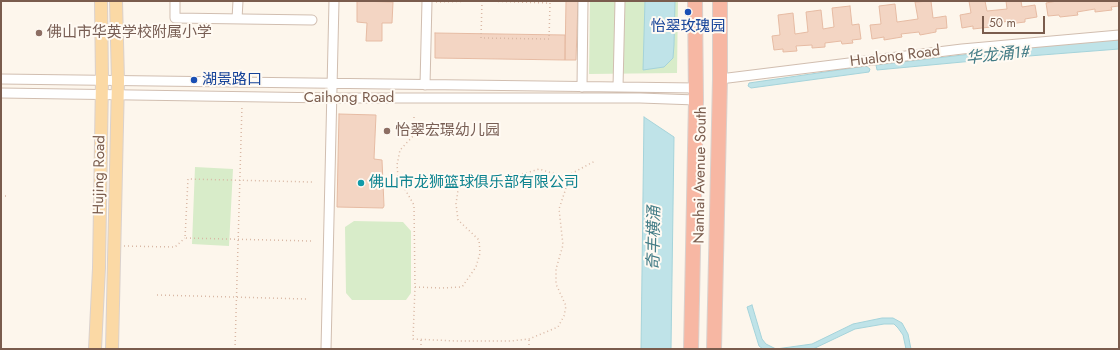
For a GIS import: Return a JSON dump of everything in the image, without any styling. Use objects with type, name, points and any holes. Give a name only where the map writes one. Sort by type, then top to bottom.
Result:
[{"type":"highway","name":"Nanhai Avenue South","points":[[691,349],[696,94],[696,1]]},
{"type":"highway","name":"Nanhai Avenue South","points":[[714,349],[720,79],[720,1]]},
{"type":"main road","name":"Hujing Road","points":[[95,349],[99,268],[102,94],[101,1]]},
{"type":"main road","name":"Hujing Road","points":[[112,349],[118,81],[116,1]]},
{"type":"street","points":[[175,1],[175,18],[312,20]]},
{"type":"street","points":[[238,1],[238,19]]},
{"type":"street","points":[[326,349],[334,1]]},
{"type":"street","points":[[425,85],[427,1]]},
{"type":"street","points":[[582,87],[583,1]]},
{"type":"street","points":[[618,87],[620,1]]},
{"type":"street","name":"Hualong Road","points":[[720,79],[962,49],[1119,35]]},
{"type":"street","name":"Caihong Road","points":[[1,79],[677,87],[696,94]]},
{"type":"street","name":"Caihong Road","points":[[1,93],[331,98],[677,99],[696,94]]},
{"type":"path","points":[[427,1],[481,1],[481,38],[549,40],[550,3],[486,1]]},
{"type":"path","points":[[235,349],[243,96]]},
{"type":"path","points":[[414,117],[414,135],[400,150],[397,165],[398,177],[414,206],[415,287],[413,339],[490,342],[529,339],[558,327],[564,316],[566,306],[556,284],[556,269],[563,245],[559,209],[568,182],[565,177],[539,169],[523,174],[508,174],[498,179],[476,179],[466,181],[458,190],[456,204],[458,220],[479,240],[480,253],[476,267],[462,287],[415,287]]},
{"type":"path","points":[[565,177],[595,161]]},
{"type":"path","points":[[185,238],[188,179],[312,182]]},
{"type":"path","points":[[1,196],[7,196]]},
{"type":"path","points":[[114,246],[175,247],[185,238],[311,241]]},
{"type":"path","points":[[157,295],[306,299]]},
{"type":"path","points":[[529,339],[529,349]]},
{"type":"path","points":[[421,340],[421,349]]},
{"type":"green space","points":[[590,1],[678,1],[677,73],[589,74]]},
{"type":"green space","points":[[195,167],[233,169],[229,246],[192,244]]},
{"type":"green space","points":[[354,221],[403,222],[411,231],[411,293],[406,300],[352,300],[346,293],[345,227]]},
{"type":"water","points":[[645,1],[675,1],[674,45],[673,58],[664,67],[643,70]]},
{"type":"water","name":"华龙涌1#","points":[[1119,39],[1119,49],[877,70],[876,65],[1023,48]]},
{"type":"water","points":[[866,66],[870,69],[869,72],[751,88],[748,86],[749,83]]},
{"type":"water","name":"奇丰横涌","points":[[644,117],[674,137],[671,349],[641,349]]},
{"type":"water","points":[[752,305],[762,339],[766,344],[776,349],[763,349],[759,346],[747,307]]},
{"type":"water","points":[[882,318],[893,318],[902,323],[908,334],[911,349],[906,349],[903,335],[894,324],[884,324],[855,329],[813,349],[776,349],[812,344],[853,324]]},
{"type":"building","points":[[357,1],[393,2],[392,23],[382,23],[382,41],[366,41],[367,23],[357,22]]},
{"type":"building","points":[[566,1],[578,1],[576,60],[565,60]]},
{"type":"building","points":[[931,1],[933,18],[946,16],[947,28],[936,29],[936,32],[920,35],[919,32],[901,34],[902,37],[884,40],[884,37],[872,39],[870,25],[881,24],[879,6],[895,4],[897,22],[918,19],[915,2]]},
{"type":"building","points":[[969,1],[985,1],[987,11],[1007,9],[1006,1],[1021,1],[1022,7],[1035,5],[1037,17],[1025,19],[1025,22],[1009,24],[1009,21],[991,24],[991,27],[973,29],[973,26],[962,28],[960,15],[971,13]]},
{"type":"building","points":[[1057,1],[1119,1],[1119,6],[1111,7],[1112,10],[1095,12],[1095,9],[1077,12],[1078,15],[1060,17],[1059,15],[1048,16],[1046,3]]},
{"type":"building","points":[[850,6],[852,25],[859,24],[861,39],[852,40],[853,43],[842,44],[841,41],[825,43],[825,47],[812,48],[812,45],[796,46],[797,51],[783,52],[783,49],[774,50],[772,36],[780,35],[778,15],[793,13],[795,34],[808,32],[806,12],[821,10],[823,29],[834,27],[832,8]]},
{"type":"building","points":[[435,33],[565,35],[565,60],[435,58]]},
{"type":"building","name":"佛山市龙狮篮球俱乐部有限公司","points":[[339,114],[376,115],[374,159],[382,160],[383,208],[337,207]]},
{"type":"place","name":"怡翠玫瑰园","points":[[688,12]]},
{"type":"place","name":"佛山市华英学校附属小学","points":[[39,33]]},
{"type":"place","name":"湖景路口","points":[[194,80]]},
{"type":"place","name":"怡翠宏璟幼儿园","points":[[387,131]]},
{"type":"place","name":"佛山市龙狮篮球俱乐部有限公司","points":[[361,183]]}]
